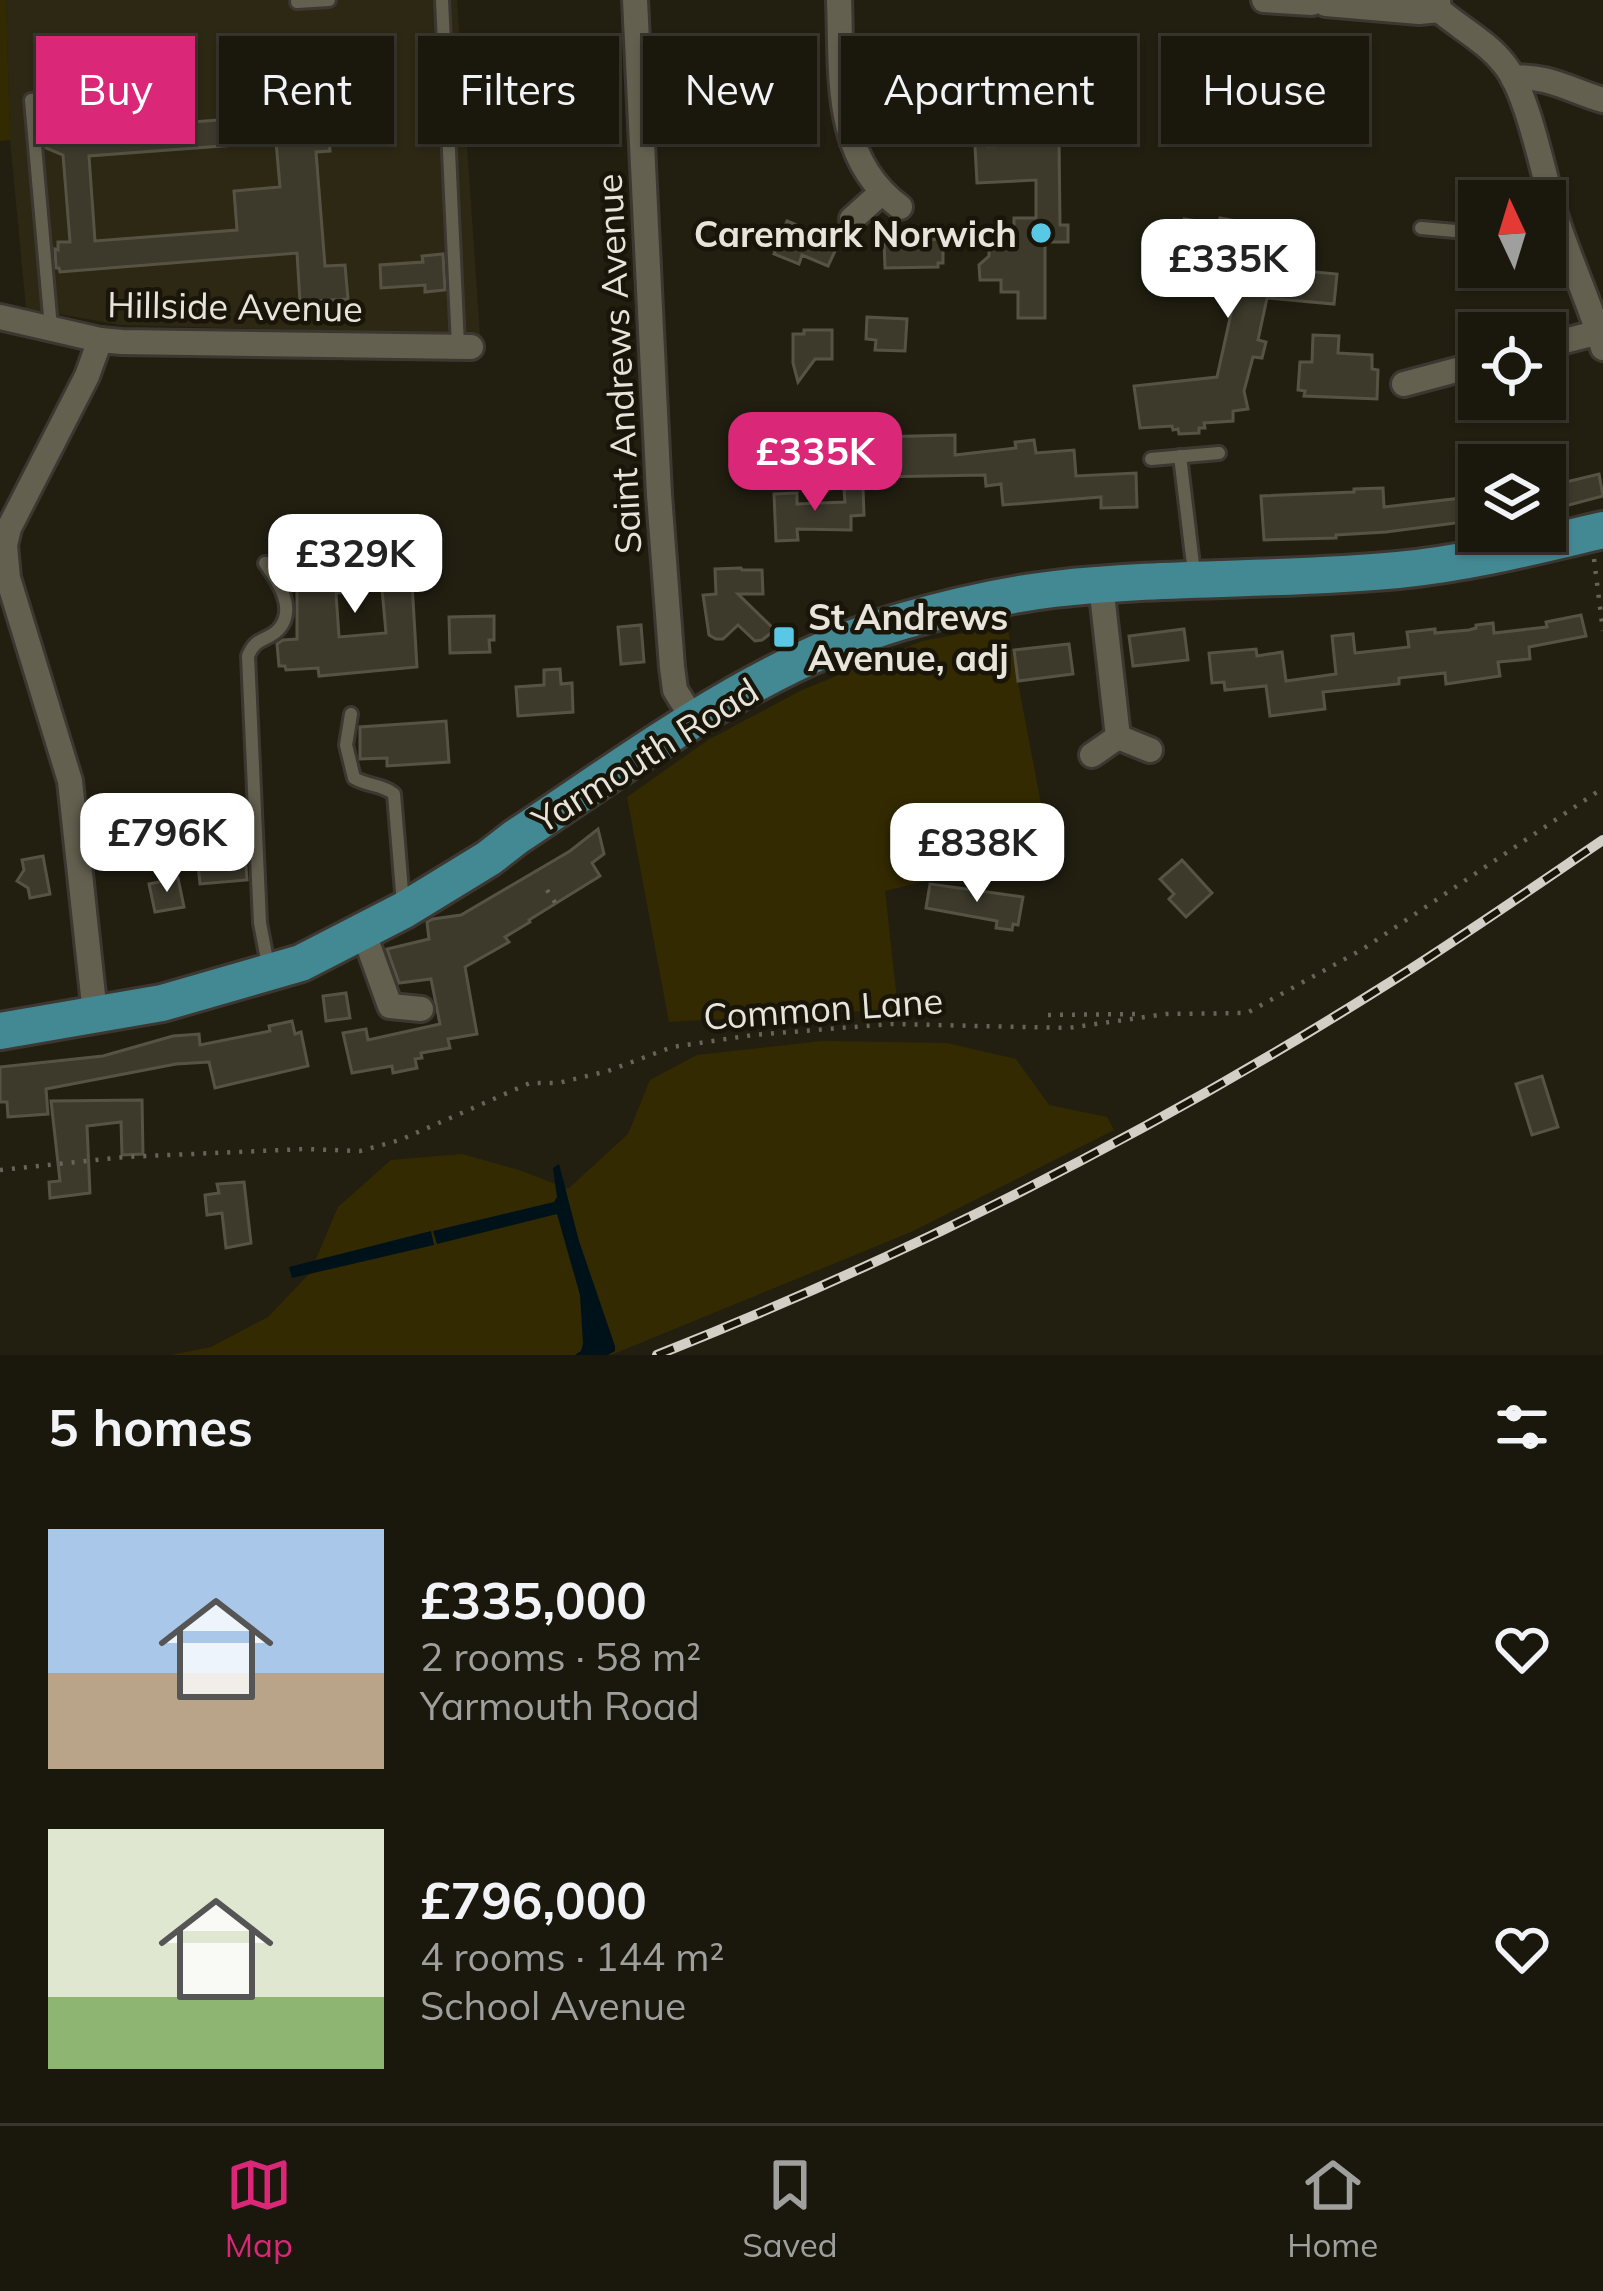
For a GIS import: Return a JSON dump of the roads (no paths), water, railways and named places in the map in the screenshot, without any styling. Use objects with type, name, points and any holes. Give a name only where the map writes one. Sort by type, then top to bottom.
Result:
[{"type":"main road","name":"Yarmouth Road","points":[[0,1031],[162,1003],[301,963],[404,910],[490,858],[692,719],[775,674],[900,622],[1014,596],[1101,585],[1457,563],[1597,531]]},
{"type":"street","name":"Saint Andrews Avenue","points":[[634,0],[672,667],[676,690],[692,719]]},
{"type":"street","points":[[839,0],[847,126],[869,180],[891,201],[852,219]]},
{"type":"street","points":[[1264,0],[1419,12],[1438,5],[1507,66],[1526,113],[1542,180]]},
{"type":"street","points":[[1513,78],[1546,79],[1603,100]]},
{"type":"street","points":[[1566,252],[1601,337],[1566,343]]},
{"type":"street","name":"Hillside Avenue","points":[[0,317],[100,340],[464,347]]},
{"type":"street","points":[[95,1014],[70,781],[2,545],[87,376],[100,340]]},
{"type":"street","points":[[1404,384],[1458,370]]},
{"type":"street","points":[[1101,585],[1118,737]]},
{"type":"street","points":[[1118,737],[1150,750]]},
{"type":"street","points":[[1092,755],[1118,737]]},
{"type":"street","points":[[363,931],[388,1013],[421,1009]]},
{"type":"lane","points":[[297,2],[329,0]]},
{"type":"lane","points":[[442,0],[464,347]]},
{"type":"lane","points":[[36,100],[32,100],[51,329]]},
{"type":"lane","points":[[1421,229],[1458,231]]},
{"type":"lane","points":[[1151,458],[1219,453]]},
{"type":"lane","points":[[1180,456],[1195,580]]},
{"type":"lane","points":[[266,562],[285,595],[285,615],[278,630],[254,644],[248,656],[260,923],[269,972]]},
{"type":"lane","points":[[351,714],[346,745],[354,778],[394,794],[404,910]]},
{"type":"railway","points":[[657,1355],[938,1233],[1120,1140],[1384,986],[1603,840]]},
{"type":"place","name":"Caremark Norwich","points":[[1041,233]]},
{"type":"place","name":"St Andrews Avenue, adj","points":[[784,637]]}]
